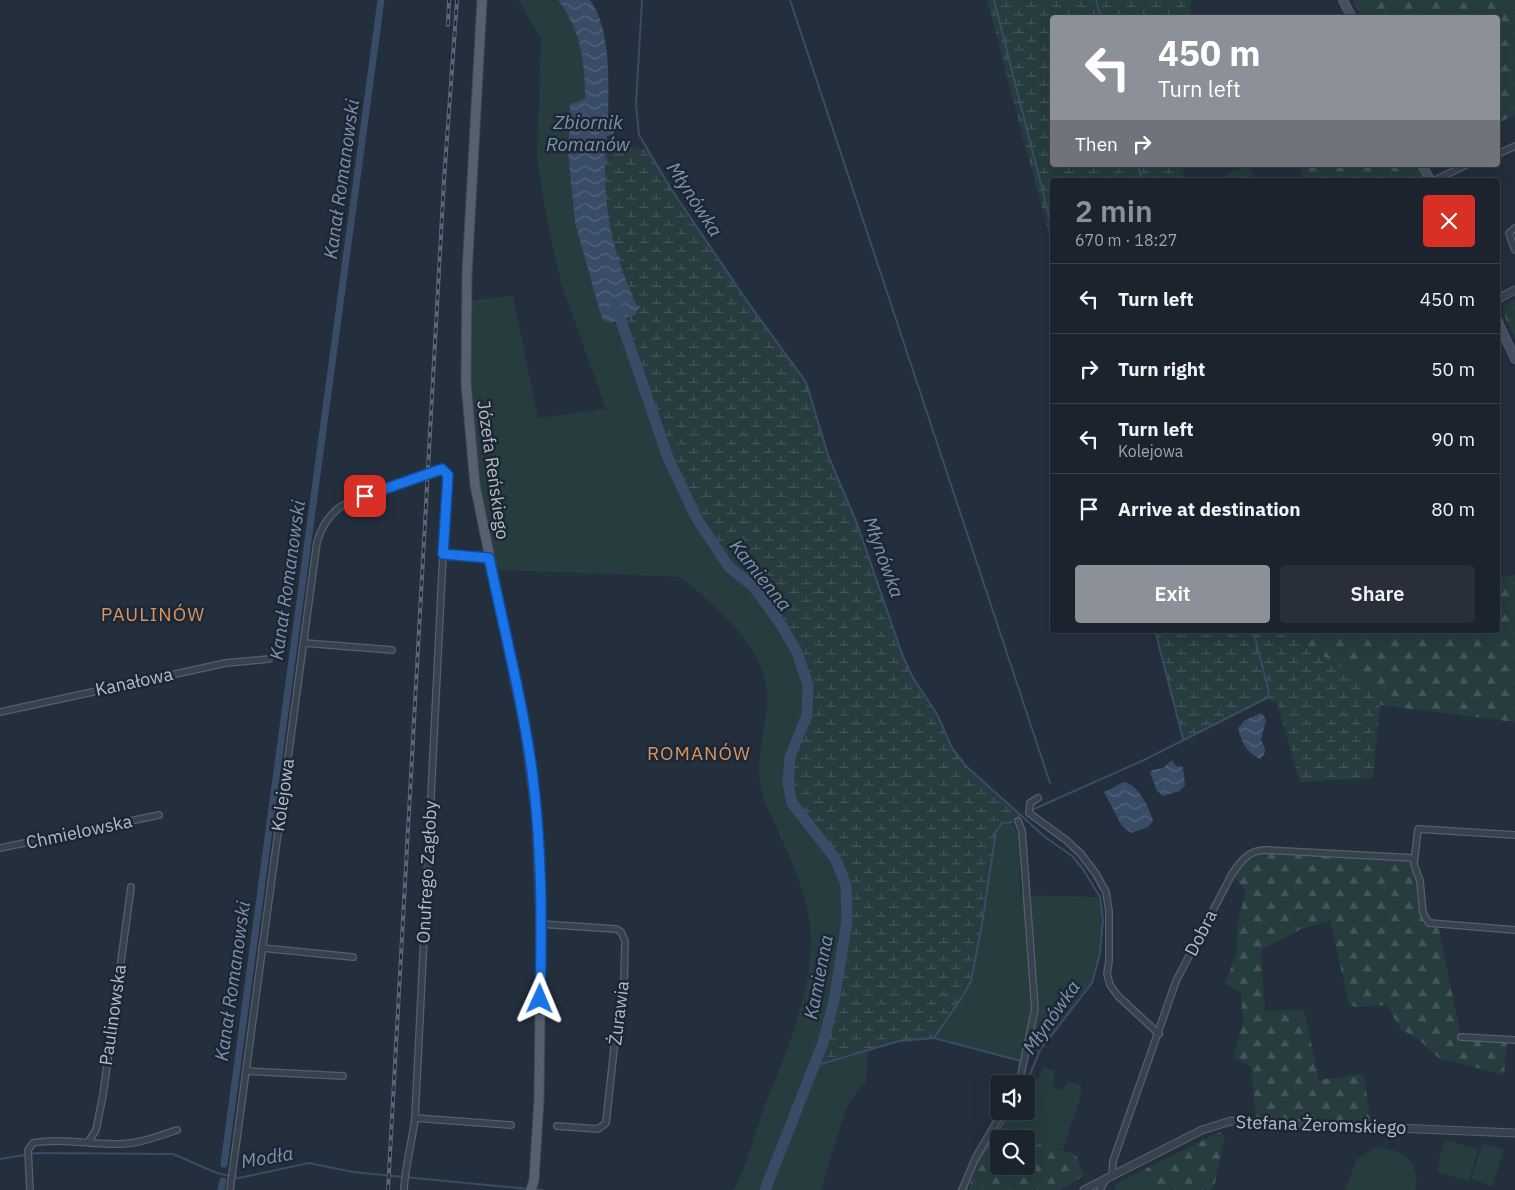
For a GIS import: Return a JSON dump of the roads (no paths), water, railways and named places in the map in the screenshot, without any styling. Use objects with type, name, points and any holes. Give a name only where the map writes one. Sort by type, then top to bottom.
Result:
[{"type":"main road","name":"Józefa Reńskiego","points":[[482,0],[465,339],[472,456],[489,558],[518,691],[532,770],[540,851],[539,1100],[532,1190]]},
{"type":"main road","points":[[1343,0],[1350,15]]},
{"type":"main road","points":[[1500,326],[1515,359]]},
{"type":"main road","name":"Józefa Reńskiego","points":[[534,1180],[536,1190]]},
{"type":"street","points":[[1500,153],[1515,146]]},
{"type":"street","points":[[1438,178],[1462,167]]},
{"type":"street","points":[[1515,228],[1509,233],[1515,250]]},
{"type":"street","points":[[1500,298],[1515,290]]},
{"type":"street","name":"Kolejowa","points":[[230,1190],[317,542],[321,530],[332,514],[348,502],[439,469],[444,470]]},
{"type":"street","name":"Onufrego Zagłoby","points":[[404,1187],[405,1170],[412,1142],[415,1118],[443,554],[448,490],[448,475],[444,470]]},
{"type":"street","points":[[443,554],[489,558]]},
{"type":"street","points":[[304,643],[392,650]]},
{"type":"street","name":"Kanałowa","points":[[0,712],[226,663],[269,659]]},
{"type":"street","points":[[1038,798],[1030,803],[1030,813],[1066,840],[1081,854],[1096,874],[1106,892],[1110,924],[1107,974],[1110,985],[1118,996],[1159,1034]]},
{"type":"street","name":"Chmielowska","points":[[0,848],[159,815]]},
{"type":"street","points":[[1018,821],[1022,831],[1035,1009],[1020,1075]]},
{"type":"street","points":[[1515,835],[1418,829],[1414,858],[1423,913],[1429,923],[1515,930]]},
{"type":"street","name":"Dobra","points":[[1100,1190],[1109,1177],[1176,981],[1232,874],[1246,856],[1252,852],[1265,850],[1414,858]]},
{"type":"street","name":"Paulinowska","points":[[88,1141],[96,1130],[103,1095],[131,887]]},
{"type":"street","name":"Żurawia","points":[[541,924],[616,929],[621,932],[625,941],[624,984],[617,1021],[606,1123],[598,1129],[556,1126]]},
{"type":"street","points":[[262,948],[353,957]]},
{"type":"street","points":[[1461,1037],[1515,1040]]},
{"type":"street","points":[[246,1071],[343,1076]]},
{"type":"street","points":[[415,1118],[511,1125]]},
{"type":"street","points":[[962,1190],[976,1157],[998,1120]]},
{"type":"street","name":"Stefana Żeromskiego","points":[[1084,1190],[1202,1130],[1231,1121],[1515,1134]]},
{"type":"street","points":[[30,1190],[28,1150],[31,1144],[38,1142],[88,1141],[114,1144],[133,1143],[177,1130]]},
{"type":"water","name":"Zbiornik Romanów","points":[[558,0],[590,0],[603,28],[606,45],[608,62],[608,128],[614,131],[614,134],[607,136],[606,198],[614,243],[620,264],[636,305],[640,306],[635,315],[610,323],[602,319],[575,223],[568,152],[570,104],[585,99],[584,73],[577,35],[566,11]]},
{"type":"water","points":[[1262,713],[1266,720],[1261,740],[1265,750],[1260,759],[1245,746],[1238,728],[1245,720]]},
{"type":"water","points":[[1172,760],[1176,766],[1183,767],[1185,785],[1180,791],[1163,796],[1157,791],[1150,773],[1152,770],[1163,768]]},
{"type":"water","points":[[1124,782],[1139,792],[1153,821],[1148,827],[1131,833],[1122,826],[1104,792]]},
{"type":"waterway","name":"Kanał Romanowski","points":[[224,1164],[381,0]]},
{"type":"waterway","name":"Młynówka","points":[[642,0],[636,104],[639,135],[671,189],[749,304],[806,382],[828,455],[858,526],[902,654],[913,678],[937,714],[952,748],[966,766],[1045,837],[1072,856],[1083,869],[1100,897],[1103,920],[1100,953],[1092,983],[1040,1050],[1030,1075]]},
{"type":"waterway","points":[[790,0],[1050,783]]},
{"type":"waterway","points":[[994,0],[1050,220]]},
{"type":"waterway","points":[[1096,0],[1100,15]]},
{"type":"waterway","points":[[1139,167],[1141,178]]},
{"type":"waterway","name":"Kamienna","points":[[616,306],[668,458],[697,519],[729,567],[754,587],[780,623],[797,652],[808,685],[807,715],[790,757],[788,783],[792,803],[835,858],[846,885],[847,920],[834,1001],[823,1043],[765,1190]]},
{"type":"waterway","points":[[1156,633],[1183,739]]},
{"type":"waterway","points":[[1034,809],[1144,760],[1267,698],[1269,692],[1254,633]]},
{"type":"waterway","points":[[1012,822],[1002,823],[996,831],[971,981],[934,1038],[1021,1061]]},
{"type":"waterway","points":[[814,1066],[899,1041],[934,1038]]},
{"type":"waterway","name":"Młynówka","points":[[975,1166],[1005,1120]]},
{"type":"waterway","name":"Modła","points":[[0,1159],[36,1153],[173,1154],[217,1173],[239,1178],[309,1163],[353,1172],[529,1189]]},
{"type":"waterway","name":"Młynówka","points":[[966,1190],[969,1179]]},
{"type":"waterway","name":"Kanał Romanowski","points":[[221,1190],[223,1181]]},
{"type":"waterway","name":"Modła","points":[[534,1189],[543,1190]]},
{"type":"railway","points":[[448,25],[449,0]]},
{"type":"railway","points":[[388,1190],[444,180],[457,0]]},
{"type":"district","name":"PAULINÓW","points":[[153,614]]},
{"type":"district","name":"ROMANÓW","points":[[699,753]]}]
